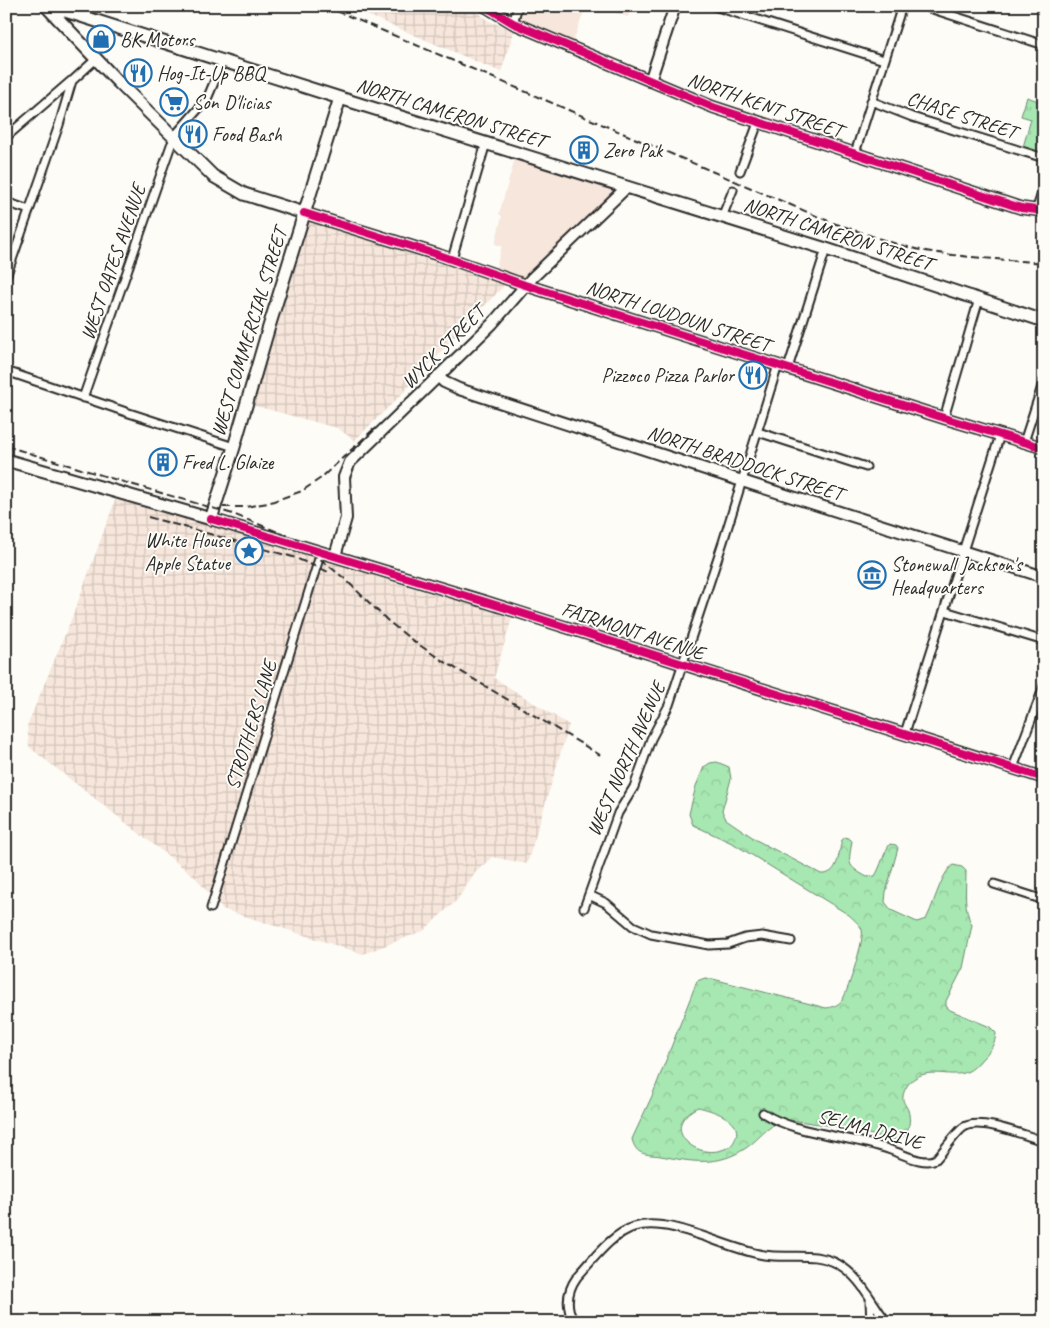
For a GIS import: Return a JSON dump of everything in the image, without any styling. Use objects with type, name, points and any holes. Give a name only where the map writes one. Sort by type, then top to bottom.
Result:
[{"type":"main road","name":"NORTH LOUDOUN STREET","points":[[47,7],[62,14],[96,59],[201,165],[223,182],[250,196],[304,214]]},
{"type":"main road","name":"NORTH CAMERON STREET","points":[[62,14],[223,61],[826,249],[1044,321]]},
{"type":"main road","name":"WEST COMMERCIAL STREET","points":[[212,518],[340,98]]},
{"type":"main road","name":"FAIRMONT AVENUE","points":[[6,460],[212,518]]},
{"type":"street","name":"NORTH KENT STREET","points":[[484,6],[513,23],[694,100],[758,123],[1021,208],[1040,211]]},
{"type":"street","points":[[513,23],[518,6]]},
{"type":"street","points":[[650,81],[675,6]]},
{"type":"street","points":[[714,6],[884,60]]},
{"type":"street","points":[[855,153],[902,6]]},
{"type":"street","points":[[923,6],[1044,44]]},
{"type":"street","points":[[6,136],[96,59]]},
{"type":"street","points":[[174,138],[207,99],[223,61]]},
{"type":"street","points":[[6,277],[60,125],[72,81]]},
{"type":"street","name":"CHASE STREET","points":[[871,101],[912,117],[1044,158]]},
{"type":"street","points":[[740,171],[758,123]]},
{"type":"street","name":"WEST OATES AVENUE","points":[[83,398],[174,138]]},
{"type":"street","points":[[452,259],[486,143]]},
{"type":"street","name":"WYCK STREET","points":[[335,556],[346,518],[344,477],[350,462],[492,324],[526,285],[627,187]]},
{"type":"street","points":[[1040,211],[1044,187]]},
{"type":"street","points":[[722,217],[733,190]]},
{"type":"street","points":[[6,202],[29,210]]},
{"type":"street","name":"NORTH LOUDOUN STREET","points":[[304,214],[452,259],[526,285],[1044,448]]},
{"type":"street","name":"WEST NORTH AVENUE","points":[[584,908],[618,813],[634,787],[652,739],[669,705],[758,432],[826,249]]},
{"type":"street","points":[[944,418],[979,299]]},
{"type":"street","points":[[6,371],[234,447]]},
{"type":"street","name":"NORTH BRADDOCK STREET","points":[[438,376],[444,382],[459,388],[1044,577]]},
{"type":"street","points":[[1024,442],[1044,380]]},
{"type":"street","points":[[758,432],[866,467]]},
{"type":"street","points":[[905,733],[1000,435]]},
{"type":"street","name":"FAIRMONT AVENUE","points":[[212,518],[483,601],[1044,778]]},
{"type":"street","name":"STROTHERS LANE","points":[[211,908],[321,552]]},
{"type":"street","points":[[945,611],[1044,641]]},
{"type":"street","points":[[1014,768],[1041,703],[1044,686]]},
{"type":"street","points":[[994,884],[1044,900]]},
{"type":"street","points":[[588,895],[606,902],[633,926],[651,934],[709,945],[728,944],[744,938],[762,936],[791,941]]},
{"type":"street","name":"SELMA DRIVE","points":[[763,1113],[782,1124],[871,1143],[930,1162],[936,1159],[961,1129],[969,1125],[983,1125],[1044,1141]]},
{"type":"street","points":[[574,1322],[569,1308],[568,1296],[572,1283],[618,1236],[626,1231],[642,1226],[660,1226],[680,1230],[728,1246],[765,1255],[806,1255],[826,1258],[852,1273],[865,1288],[887,1322]]},
{"type":"street","points":[[869,1296],[872,1322]]},
{"type":"shaded area","points":[[346,6],[468,6],[489,21],[514,31],[501,72]]},
{"type":"shaded area","points":[[521,6],[586,6],[572,44],[516,21]]},
{"type":"shaded area","points":[[596,6],[631,6],[628,17]]},
{"type":"shaded area","points":[[516,155],[615,187],[616,193],[525,279],[495,272],[502,246],[495,244],[502,216],[499,214]]},
{"type":"shaded area","points":[[305,220],[504,284],[405,391],[354,441],[337,428],[248,404]]},
{"type":"shaded area","points":[[116,498],[325,558],[402,585],[512,618],[494,678],[569,725],[527,864],[492,857],[475,873],[457,900],[423,931],[363,954],[222,909],[195,877],[29,747],[27,726],[73,615]]},
{"type":"green space","points":[[1027,97],[1044,103],[1044,154],[1023,147],[1031,119],[1021,116]]},
{"type":"green space","points":[[717,762],[729,767],[731,779],[722,811],[726,819],[758,841],[821,874],[831,871],[837,863],[842,840],[845,837],[852,841],[850,863],[867,877],[875,876],[890,844],[896,845],[898,848],[885,902],[891,910],[917,922],[926,919],[941,882],[949,869],[953,865],[962,867],[966,871],[966,905],[972,925],[963,968],[946,1001],[946,1006],[950,1010],[990,1027],[996,1033],[995,1041],[976,1066],[967,1072],[921,1075],[907,1086],[903,1098],[908,1110],[909,1125],[903,1137],[894,1140],[834,1126],[790,1120],[777,1123],[736,1154],[715,1160],[683,1160],[646,1154],[636,1149],[632,1139],[652,1096],[697,981],[705,978],[713,979],[826,1008],[831,1007],[843,999],[861,943],[862,930],[849,915],[734,844],[693,825],[689,814],[696,786],[704,767],[710,763]],"holes":[[[698,1107],[717,1113],[730,1120],[737,1131],[733,1144],[715,1151],[704,1151],[693,1147],[686,1141],[681,1133],[681,1124],[686,1115]]]},
{"type":"railway","points":[[325,6],[833,223],[888,241],[936,253],[1044,263]]},
{"type":"railway","points":[[223,507],[245,507],[268,503],[302,491],[321,478],[376,427]]},
{"type":"railway","points":[[6,446],[233,514],[278,532],[319,558],[345,579],[388,621],[412,640],[440,659],[600,755]]},
{"type":"railway","points":[[148,517],[293,557],[331,573]]},
{"type":"cycle path","points":[[485,6],[513,23],[713,107],[1021,208],[1044,211]]},
{"type":"cycle path","points":[[304,213],[439,255],[525,285],[1044,448]]},
{"type":"cycle path","points":[[211,519],[483,601],[1044,778]]},
{"type":"place","name":"BK Motors","points":[[101,39]]},
{"type":"place","name":"Hog-It-Up BBQ","points":[[138,73]]},
{"type":"place","name":"Son D'licias","points":[[174,102]]},
{"type":"place","name":"Food Bash","points":[[193,134]]},
{"type":"place","name":"Zero Pak","points":[[584,150]]},
{"type":"place","name":"Pizzoco Pizza Parlor","points":[[753,375]]},
{"type":"place","name":"Fred L. Glaize","points":[[163,462]]},
{"type":"place","name":"White House Apple Statue","points":[[249,551]]},
{"type":"place","name":"Stonewall Jackson's Headquarters","points":[[872,575]]}]
